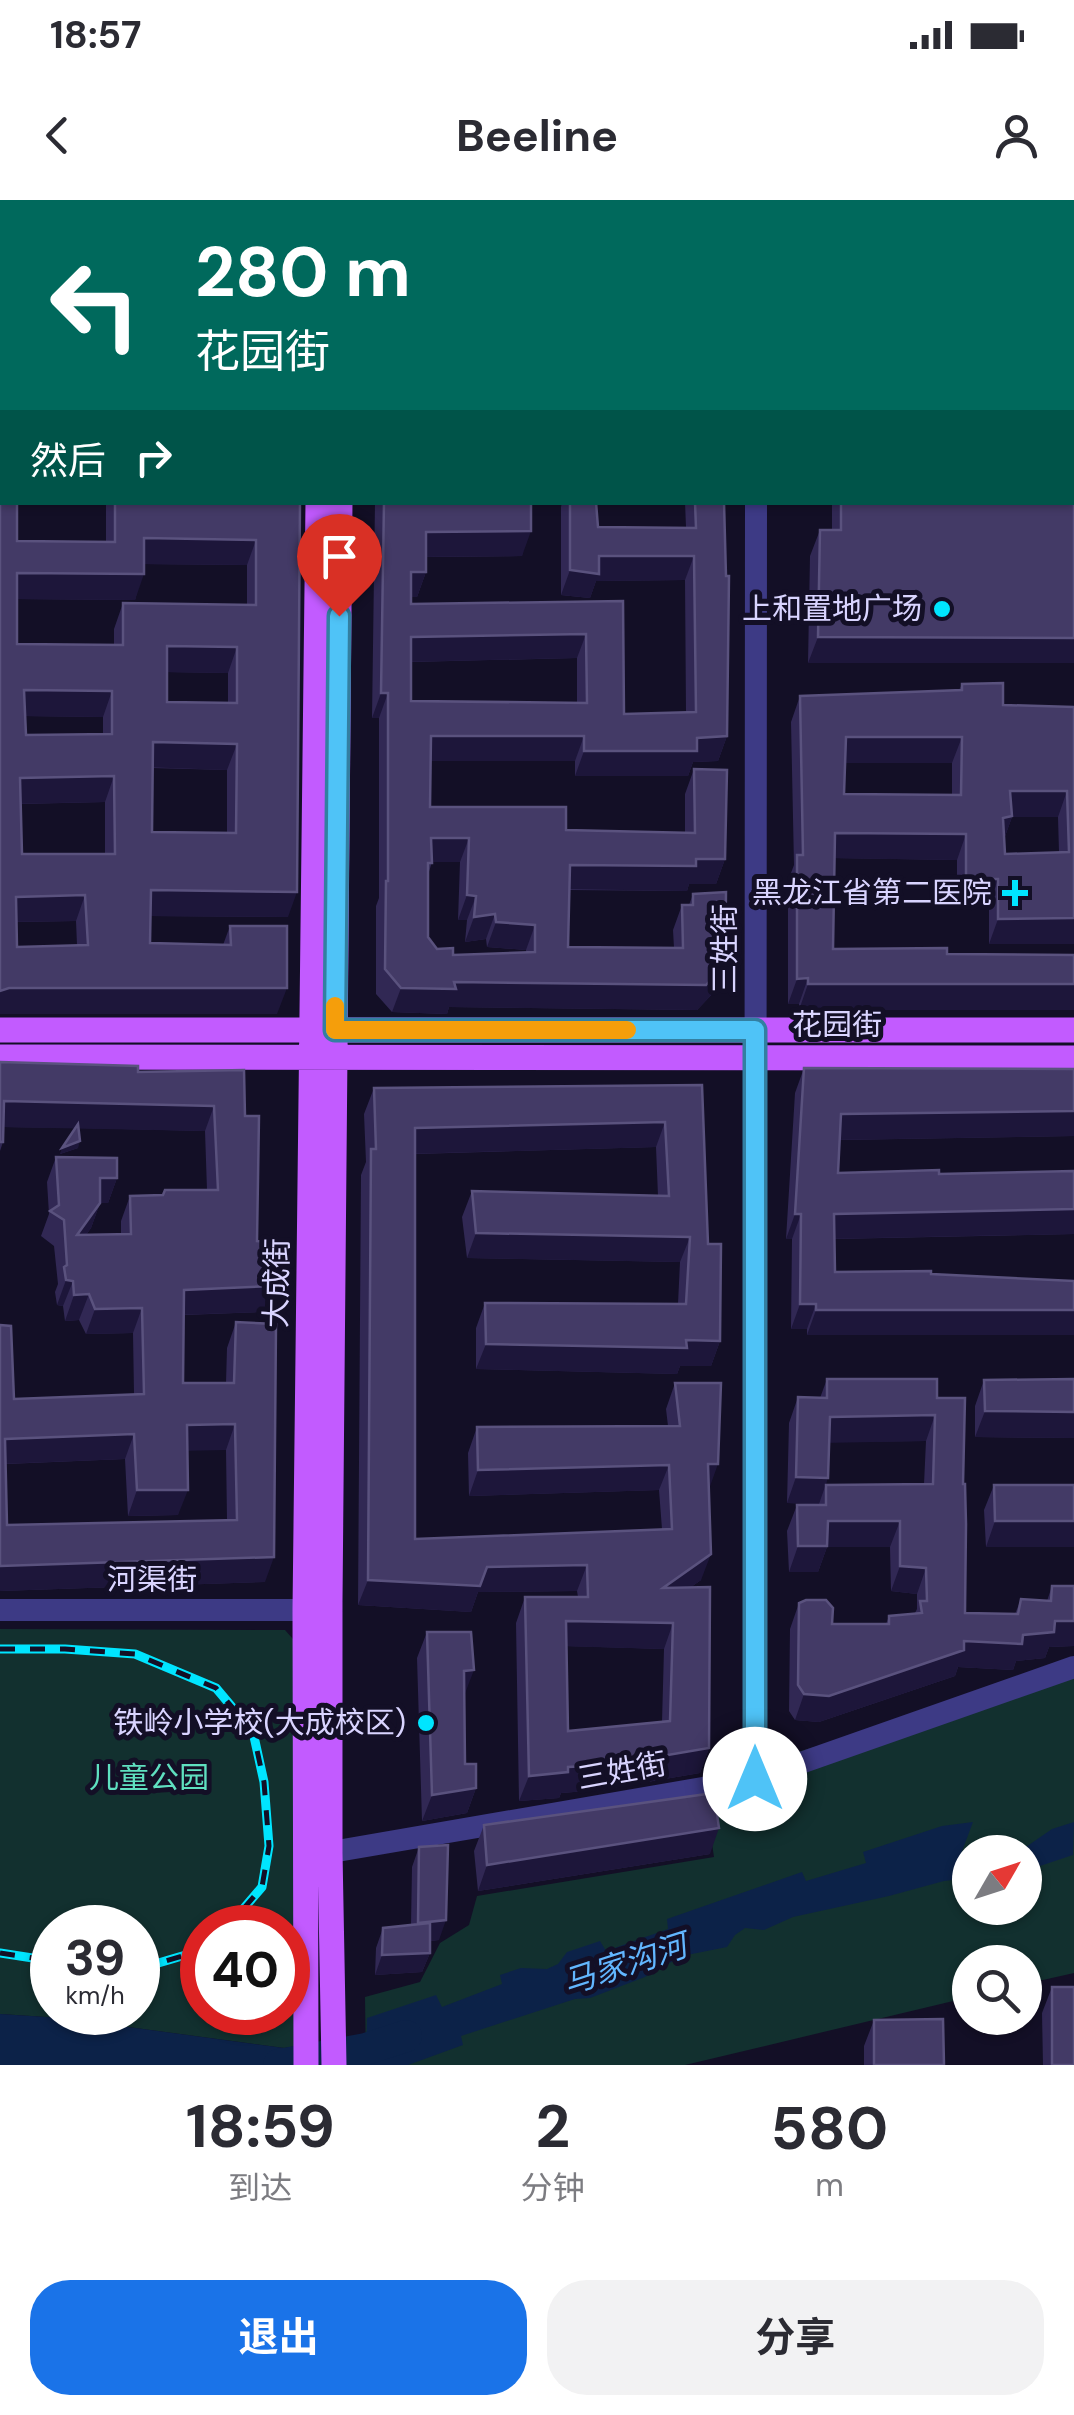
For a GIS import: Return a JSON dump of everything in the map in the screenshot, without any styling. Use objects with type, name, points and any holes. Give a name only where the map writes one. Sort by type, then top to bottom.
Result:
[{"type":"main road","name":"大成街","points":[[306,2065],[306,2011],[318,1854],[324,1057],[318,505]]},
{"type":"main road","name":"大成街","points":[[324,1030],[340,505]]},
{"type":"main road","name":"花园街","points":[[0,1030],[1074,1030]]},
{"type":"main road","name":"花园街","points":[[0,1056],[1074,1058]]},
{"type":"main road","name":"大成街","points":[[324,1057],[304,1610],[318,1854],[334,2006],[334,2065]]},
{"type":"street","name":"三姓街","points":[[318,1854],[755,1779],[756,505]]},
{"type":"street","name":"河渠街","points":[[0,1610],[304,1610]]},
{"type":"street","points":[[755,1779],[1074,1666]]},
{"type":"green space","name":"儿童公园","points":[[0,1629],[285,1630],[300,1647],[299,1905],[180,1905],[180,2034],[160,2031],[160,1905],[30,1905],[30,2016],[0,2014]]},
{"type":"green space","points":[[1074,1673],[1074,1973],[1042,1980],[1042,1945],[952,1945],[952,2001],[685,2065],[366,2065],[365,1997],[420,1982],[440,1943],[469,1925],[477,1896],[714,1857],[708,1818],[752,1809],[783,1792],[790,1754]]},
{"type":"green space","name":"儿童公园","points":[[187,2035],[298,2035],[298,2046],[284,2048]]},
{"type":"water","points":[[973,1822],[968,1835],[952,1835],[952,1880],[793,1917],[764,1930],[745,1928],[727,1947],[682,1956],[645,1977],[590,1998],[575,1999],[461,2036],[463,2045],[408,2065],[366,2065],[367,2018],[436,1995],[442,2007],[502,1984],[500,1975],[521,1968],[547,1969],[558,1964],[567,1952],[600,1941],[606,1951],[668,1929],[667,1919],[802,1872],[806,1881],[866,1863],[863,1852],[942,1826]]},
{"type":"water","points":[[1074,1822],[1073,1855],[1042,1865],[1042,1836]]},
{"type":"water","points":[[0,2014],[30,2016],[30,2035],[160,2035],[160,2031],[284,2048],[284,2065],[0,2065]]},
{"type":"building","points":[[0,505],[17,505],[17,541],[115,542],[115,505],[300,505],[297,892],[151,890],[150,943],[231,945],[230,926],[287,926],[287,988],[0,991]],"holes":[[[144,538],[256,540],[256,605],[123,603],[123,645],[17,644],[17,573],[144,574]],[[167,646],[237,647],[237,703],[167,702]],[[24,690],[112,691],[112,734],[26,735]],[[153,742],[237,744],[236,833],[152,832]],[[114,776],[115,854],[22,854],[20,778]],[[85,895],[88,945],[17,947],[16,897]]]},
{"type":"building","points":[[384,505],[531,505],[531,531],[426,532],[426,572],[411,572],[411,604],[623,601],[624,714],[696,712],[694,556],[599,556],[599,574],[570,570],[570,505],[596,505],[598,527],[696,528],[695,505],[724,505],[729,576],[727,736],[697,738],[697,751],[584,751],[584,736],[431,736],[430,807],[566,807],[566,830],[695,833],[694,769],[727,770],[725,859],[696,859],[696,866],[570,865],[568,947],[683,948],[682,905],[693,905],[693,894],[726,892],[725,965],[706,985],[454,982],[456,989],[401,988],[385,969],[388,693],[381,693]],"holes":[[[586,634],[587,703],[411,701],[411,637]],[[431,838],[469,838],[467,895],[476,896],[474,917],[495,914],[496,922],[535,925],[535,952],[453,955],[453,948],[437,949],[428,937]]]},
{"type":"building","name":"上和置地广场","points":[[841,505],[1074,505],[1074,638],[818,637],[820,530],[841,530]]},
{"type":"building","points":[[1003,683],[1003,705],[1074,707],[1074,918],[998,919],[998,879],[966,879],[966,834],[835,833],[833,949],[947,948],[947,954],[1074,955],[1074,984],[808,984],[808,978],[797,979],[797,855],[803,855],[800,696],[962,690],[962,684]],"holes":[[[846,737],[962,737],[961,795],[844,794]],[[1010,791],[1067,791],[1069,852],[1005,854],[1003,818],[1012,816]]]},
{"type":"building","points":[[0,1062],[138,1066],[138,1072],[244,1070],[245,1116],[259,1116],[257,1241],[270,1242],[272,1286],[184,1290],[183,1383],[234,1383],[236,1322],[276,1324],[274,1557],[0,1566],[0,1325],[11,1326],[14,1399],[144,1394],[142,1308],[95,1309],[89,1294],[74,1295],[73,1281],[66,1280],[64,1220],[50,1211],[59,1205],[56,1157],[117,1158],[117,1178],[100,1178],[100,1203],[77,1235],[131,1234],[130,1196],[163,1195],[165,1190],[218,1190],[214,1106],[4,1101],[0,1142]],"holes":[[[235,1424],[237,1520],[7,1525],[5,1439],[134,1434],[137,1490],[188,1490],[187,1425]]]},
{"type":"building","points":[[804,1068],[1074,1069],[1074,1111],[841,1114],[838,1173],[1074,1171],[1074,1209],[834,1214],[835,1272],[931,1271],[1074,1281],[1074,1310],[816,1310],[816,1304],[800,1304],[801,1214],[795,1214]]},
{"type":"building","points":[[702,1085],[708,1244],[721,1244],[720,1341],[686,1340],[687,1348],[486,1344],[485,1303],[686,1304],[690,1237],[476,1233],[472,1191],[669,1196],[665,1122],[415,1128],[415,1539],[672,1529],[669,1465],[478,1470],[477,1427],[680,1426],[675,1383],[721,1383],[718,1464],[708,1464],[711,1554],[663,1588],[710,1587],[709,1748],[529,1776],[525,1597],[588,1597],[587,1565],[487,1567],[480,1586],[368,1580],[374,1088]],"holes":[[[566,1621],[673,1623],[670,1721],[568,1731]]]},
{"type":"building","points":[[78,1124],[80,1141],[62,1148]]},
{"type":"building","points":[[827,1379],[937,1379],[937,1398],[965,1398],[965,1613],[1018,1614],[1021,1599],[1051,1601],[1052,1586],[1074,1586],[1074,1621],[1055,1621],[1054,1632],[1023,1635],[1022,1644],[964,1641],[964,1650],[829,1696],[804,1694],[798,1685],[799,1603],[826,1600],[833,1608],[832,1624],[889,1624],[889,1616],[922,1613],[920,1601],[927,1601],[926,1568],[900,1566],[900,1521],[828,1521],[827,1546],[798,1546],[797,1505],[826,1505],[826,1485],[933,1484],[935,1415],[830,1417],[828,1478],[796,1477],[798,1397],[827,1398]]},
{"type":"building","points":[[1074,1379],[1074,1412],[985,1411],[984,1380]]},
{"type":"building","points":[[994,1485],[1074,1485],[1074,1521],[995,1521]]},
{"type":"building","points":[[427,1632],[471,1632],[474,1670],[464,1671],[465,1764],[476,1764],[476,1788],[432,1795]]},
{"type":"building","points":[[714,1793],[719,1828],[487,1865],[484,1825]]},
{"type":"building","points":[[448,1845],[446,1920],[418,1923],[419,1847]]},
{"type":"building","points":[[430,1923],[430,1953],[382,1955],[383,1928]]},
{"type":"building","points":[[1052,1987],[1074,1987],[1074,2065],[1052,2065]]},
{"type":"building","points":[[943,2019],[944,2065],[874,2065],[874,2020]]},
{"type":"waterway","name":"马家沟河","points":[[279,2065],[366,2049],[406,2036]]},
{"type":"railway","points":[[0,1649],[135,1654],[216,1688],[253,1732],[264,1782],[269,1846],[262,1887],[247,1905]]},
{"type":"railway","points":[[0,1953],[30,1958]]},
{"type":"railway","points":[[160,1963],[180,1957]]},
{"type":"slow traffic","points":[[335,1006],[335,1030],[627,1030]]},
{"type":"place","name":"上和置地广场","points":[[942,609]]},
{"type":"place","name":"黑龙江省第二医院","points":[[1015,893]]},
{"type":"place","name":"铁岭小学校(大成校区)","points":[[426,1723]]},
{"type":"route","points":[[339,616],[335,1030],[755,1030],[755,1779]]}]
